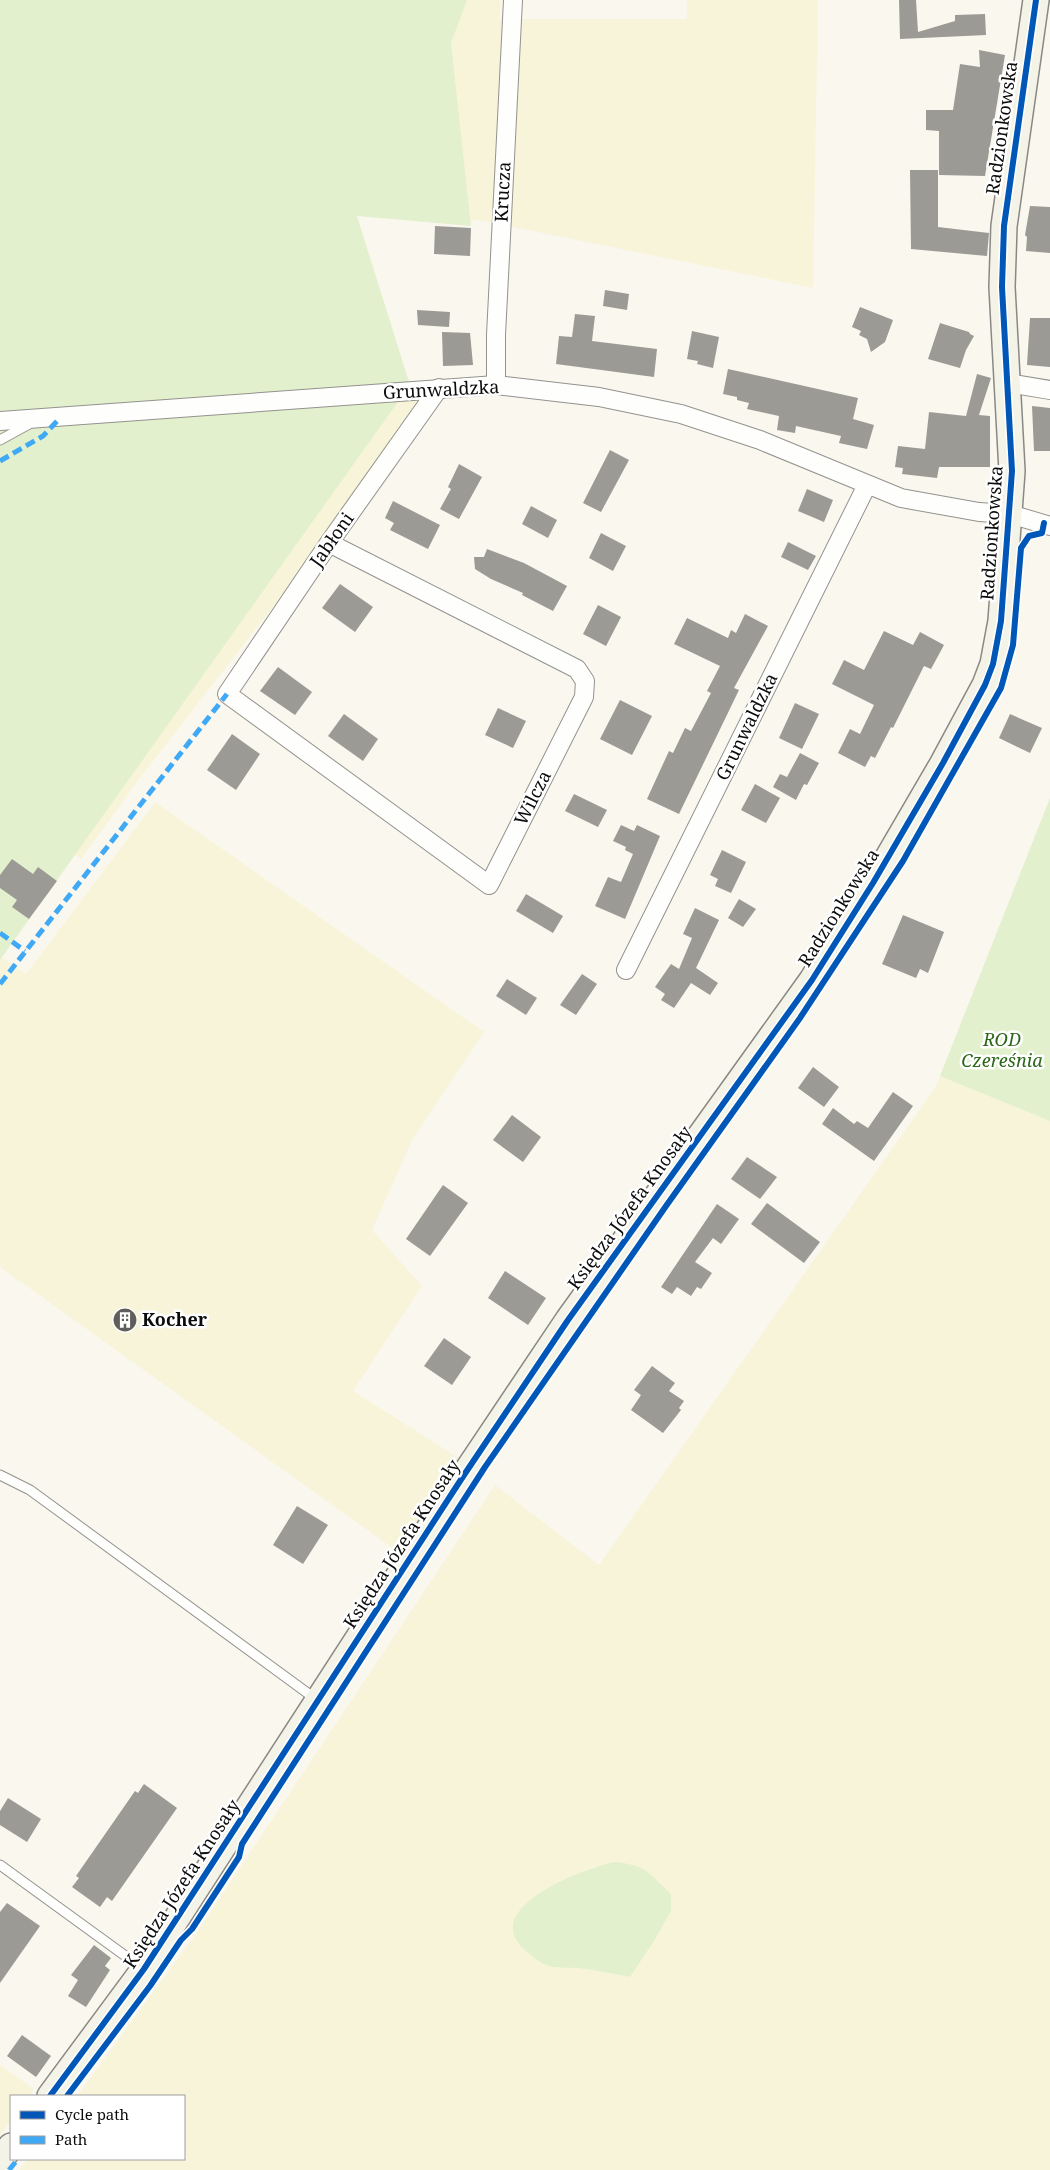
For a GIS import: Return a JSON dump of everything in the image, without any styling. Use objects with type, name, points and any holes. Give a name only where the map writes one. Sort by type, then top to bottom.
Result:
[{"type":"street","name":"Krucza","points":[[496,385],[496,335],[513,0]]},
{"type":"street","name":"Radzionkowska","points":[[788,1014],[864,899],[986,685],[993,664],[1001,621],[1010,514],[1011,439],[1002,286],[1004,226],[1036,0]]},
{"type":"street","points":[[1007,382],[1050,390]]},
{"type":"street","name":"Grunwaldzka","points":[[0,422],[496,385],[599,397],[681,414],[760,440],[901,498],[930,504],[1010,514],[1050,526]]},
{"type":"street","name":"Jabłoni","points":[[227,694],[329,543],[439,388]]},
{"type":"street","name":"Grunwaldzka","points":[[626,970],[867,485]]},
{"type":"street","name":"Wilcza","points":[[227,694],[489,886],[584,697],[586,682],[577,669],[329,543]]},
{"type":"street","name":"Księdza Józefa Knosały","points":[[51,2095],[144,1969],[462,1478],[568,1320],[788,1014]]},
{"type":"street","points":[[0,2161],[10,2147]]},
{"type":"lane","points":[[0,440],[38,420]]},
{"type":"lane","points":[[0,1475],[30,1490],[319,1701]]},
{"type":"lane","points":[[0,1865],[144,1969]]},
{"type":"shaded area","points":[[0,0],[501,0],[499,19],[687,19],[687,0],[818,0],[813,288],[484,221],[293,206],[279,304],[427,395],[321,545],[140,778],[81,859],[0,802]]},
{"type":"shaded area","points":[[155,802],[484,1032],[412,1140],[372,1230],[422,1286],[353,1391],[460,1459],[398,1552],[0,1267],[0,956],[26,974]]},
{"type":"shaded area","points":[[940,1076],[1050,1121],[1050,2170],[19,2170],[27,2160],[185,2160],[185,2095],[78,2095],[195,1935],[495,1485],[599,1565],[935,1088]],"holes":[[[595,1866],[671,1911],[656,1938],[630,1977],[578,1968],[548,1966],[536,1959],[515,1940],[577,1874]]]},
{"type":"shaded area","points":[[0,2065],[34,2089],[30,2095],[10,2095],[10,2121],[0,2135]]},
{"type":"green space","points":[[0,0],[467,0],[451,43],[471,226],[357,216],[410,385],[0,960]]},
{"type":"green space","name":"ROD Czereśnia","points":[[1050,798],[1050,1121],[940,1076]]},
{"type":"green space","points":[[614,1862],[633,1865],[646,1871],[671,1894],[671,1911],[656,1938],[630,1977],[584,1969],[550,1966],[540,1962],[525,1950],[514,1934],[515,1919],[524,1905],[560,1881],[581,1872]]},
{"type":"building","points":[[899,0],[916,0],[918,32],[955,21],[955,15],[985,14],[986,35],[900,39]]},
{"type":"building","points":[[979,50],[1005,55],[985,176],[939,175],[939,131],[926,130],[926,110],[953,110],[960,64],[980,67]]},
{"type":"building","points":[[910,170],[938,170],[938,227],[989,233],[987,256],[911,249]]},
{"type":"building","points":[[1030,206],[1050,207],[1050,253],[1026,251],[1027,237],[1025,235]]},
{"type":"building","points":[[435,226],[471,228],[470,256],[434,254]]},
{"type":"building","points":[[605,290],[629,294],[627,310],[603,306]]},
{"type":"building","points":[[860,307],[893,320],[885,342],[871,352],[867,339],[859,335],[861,331],[852,327]]},
{"type":"building","points":[[417,310],[450,312],[449,327],[418,325]]},
{"type":"building","points":[[575,314],[595,316],[592,341],[657,349],[654,377],[556,364],[559,336],[572,337]]},
{"type":"building","points":[[1030,318],[1050,318],[1050,367],[1027,365]]},
{"type":"building","points":[[940,323],[969,332],[974,336],[966,350],[960,368],[928,359]]},
{"type":"building","points":[[692,331],[719,337],[713,368],[697,364],[698,361],[687,359]]},
{"type":"building","points":[[442,332],[470,333],[473,365],[443,366]]},
{"type":"building","points":[[728,369],[858,398],[853,419],[874,425],[867,449],[839,443],[841,436],[796,426],[795,433],[777,430],[779,416],[747,409],[749,403],[737,400],[737,397],[723,394]]},
{"type":"building","points":[[977,374],[991,378],[979,415],[990,416],[990,467],[939,467],[937,478],[902,474],[903,468],[895,467],[898,446],[925,449],[929,412],[966,416]]},
{"type":"building","points":[[1032,406],[1050,408],[1050,451],[1034,451]]},
{"type":"building","points":[[610,450],[629,460],[601,512],[583,503]]},
{"type":"building","points":[[459,464],[482,477],[459,519],[440,509],[451,489],[448,487]]},
{"type":"building","points":[[807,489],[833,500],[824,522],[798,511]]},
{"type":"building","points":[[393,501],[440,525],[428,549],[390,530],[394,523],[385,518]]},
{"type":"building","points":[[531,506],[557,520],[548,538],[522,524]]},
{"type":"building","points":[[601,533],[626,546],[613,571],[589,558]]},
{"type":"building","points":[[788,542],[816,556],[808,570],[781,557]]},
{"type":"building","points":[[487,549],[524,563],[567,586],[553,611],[522,595],[523,593],[491,579],[475,569],[474,557],[484,557]]},
{"type":"building","points":[[340,584],[373,607],[355,632],[322,608]]},
{"type":"building","points":[[598,605],[621,617],[606,646],[583,634]]},
{"type":"building","points":[[745,614],[768,626],[734,688],[739,690],[679,814],[647,799],[669,751],[673,753],[685,728],[691,731],[711,693],[707,691],[720,666],[674,644],[687,618],[728,638],[731,630],[736,633]]},
{"type":"building","points":[[884,631],[913,645],[920,632],[944,645],[931,669],[924,666],[893,728],[891,727],[875,758],[871,756],[865,767],[838,753],[850,729],[860,734],[874,705],[832,684],[844,660],[864,670]]},
{"type":"building","points":[[278,667],[312,692],[295,715],[260,691]]},
{"type":"building","points":[[620,700],[652,716],[632,755],[600,739]]},
{"type":"building","points":[[795,703],[819,714],[802,749],[779,738]]},
{"type":"building","points":[[498,708],[526,721],[513,748],[485,735]]},
{"type":"building","points":[[344,714],[378,739],[363,761],[328,736]]},
{"type":"building","points":[[1010,714],[1042,728],[1030,753],[999,738]]},
{"type":"building","points":[[232,734],[260,754],[236,790],[207,770]]},
{"type":"building","points":[[800,753],[819,763],[807,785],[804,784],[796,800],[773,787],[780,774],[787,777]]},
{"type":"building","points":[[755,784],[780,798],[766,823],[741,810]]},
{"type":"building","points":[[574,794],[607,810],[598,827],[565,811]]},
{"type":"building","points":[[621,825],[634,831],[637,825],[660,836],[625,919],[595,906],[608,877],[621,882],[633,854],[625,850],[626,847],[613,841]]},
{"type":"building","points":[[722,850],[746,862],[731,893],[715,886],[718,879],[710,875]]},
{"type":"building","points":[[12,859],[33,874],[38,867],[57,881],[29,919],[12,907],[17,900],[0,888],[0,875]]},
{"type":"building","points":[[526,894],[563,916],[553,933],[516,911]]},
{"type":"building","points":[[739,899],[756,909],[743,927],[728,918]]},
{"type":"building","points":[[695,908],[719,920],[696,968],[718,983],[710,995],[691,983],[674,1008],[661,1000],[665,994],[655,987],[671,964],[679,969],[692,938],[683,934]]},
{"type":"building","points":[[903,915],[944,932],[928,973],[920,969],[916,978],[882,964]]},
{"type":"building","points":[[582,974],[597,984],[576,1015],[560,1005]]},
{"type":"building","points":[[507,979],[537,998],[526,1015],[496,996]]},
{"type":"building","points":[[813,1067],[839,1087],[824,1107],[798,1088]]},
{"type":"building","points":[[893,1092],[913,1106],[874,1161],[822,1124],[833,1108],[854,1124],[857,1121],[868,1128]]},
{"type":"building","points":[[512,1115],[541,1137],[523,1162],[493,1140]]},
{"type":"building","points":[[747,1157],[777,1177],[760,1199],[731,1179]]},
{"type":"building","points":[[443,1185],[468,1203],[430,1256],[406,1239]]},
{"type":"building","points":[[767,1203],[820,1242],[804,1263],[751,1224]]},
{"type":"building","points":[[717,1204],[739,1219],[721,1244],[713,1238],[695,1262],[712,1273],[701,1289],[697,1287],[691,1296],[677,1287],[672,1294],[661,1287]]},
{"type":"building","points":[[505,1271],[546,1298],[528,1325],[488,1298]]},
{"type":"building","points":[[444,1338],[471,1357],[452,1385],[424,1366]]},
{"type":"building","points":[[652,1366],[675,1383],[669,1391],[684,1401],[679,1408],[681,1410],[663,1433],[631,1410],[641,1395],[634,1390]]},
{"type":"building","points":[[297,1506],[328,1525],[303,1564],[273,1545]]},
{"type":"building","points":[[144,1784],[177,1808],[112,1901],[107,1897],[100,1907],[72,1887],[79,1878],[76,1876],[135,1791],[138,1793]]},
{"type":"building","points":[[8,1798],[41,1819],[27,1842],[0,1825],[0,1811]]},
{"type":"building","points":[[7,1903],[40,1926],[0,1983],[0,1912]]},
{"type":"building","points":[[94,1945],[111,1958],[105,1966],[110,1970],[86,2007],[68,1996],[78,1980],[71,1975]]},
{"type":"building","points":[[22,2035],[51,2056],[36,2077],[7,2056]]},
{"type":"marked path","points":[[0,461],[43,436],[60,418]]},
{"type":"marked path","points":[[0,984],[227,694]]},
{"type":"marked path","points":[[0,933],[25,951]]},
{"type":"marked path","points":[[9,2170],[17,2160]]},
{"type":"cycle path","points":[[51,2095],[144,1969],[462,1478],[568,1320],[812,980],[873,883],[943,763],[985,685],[993,664],[1001,621],[1012,471],[1002,287],[1004,226],[1036,0]]},
{"type":"cycle path","points":[[68,2095],[150,1986],[181,1940],[192,1929],[239,1857],[242,1844],[485,1467],[666,1206],[800,1018],[903,861],[1001,688],[1013,645],[1021,548],[1029,536],[1042,533],[1044,523]]},
{"type":"place","name":"Kocher","points":[[125,1320]]}]
